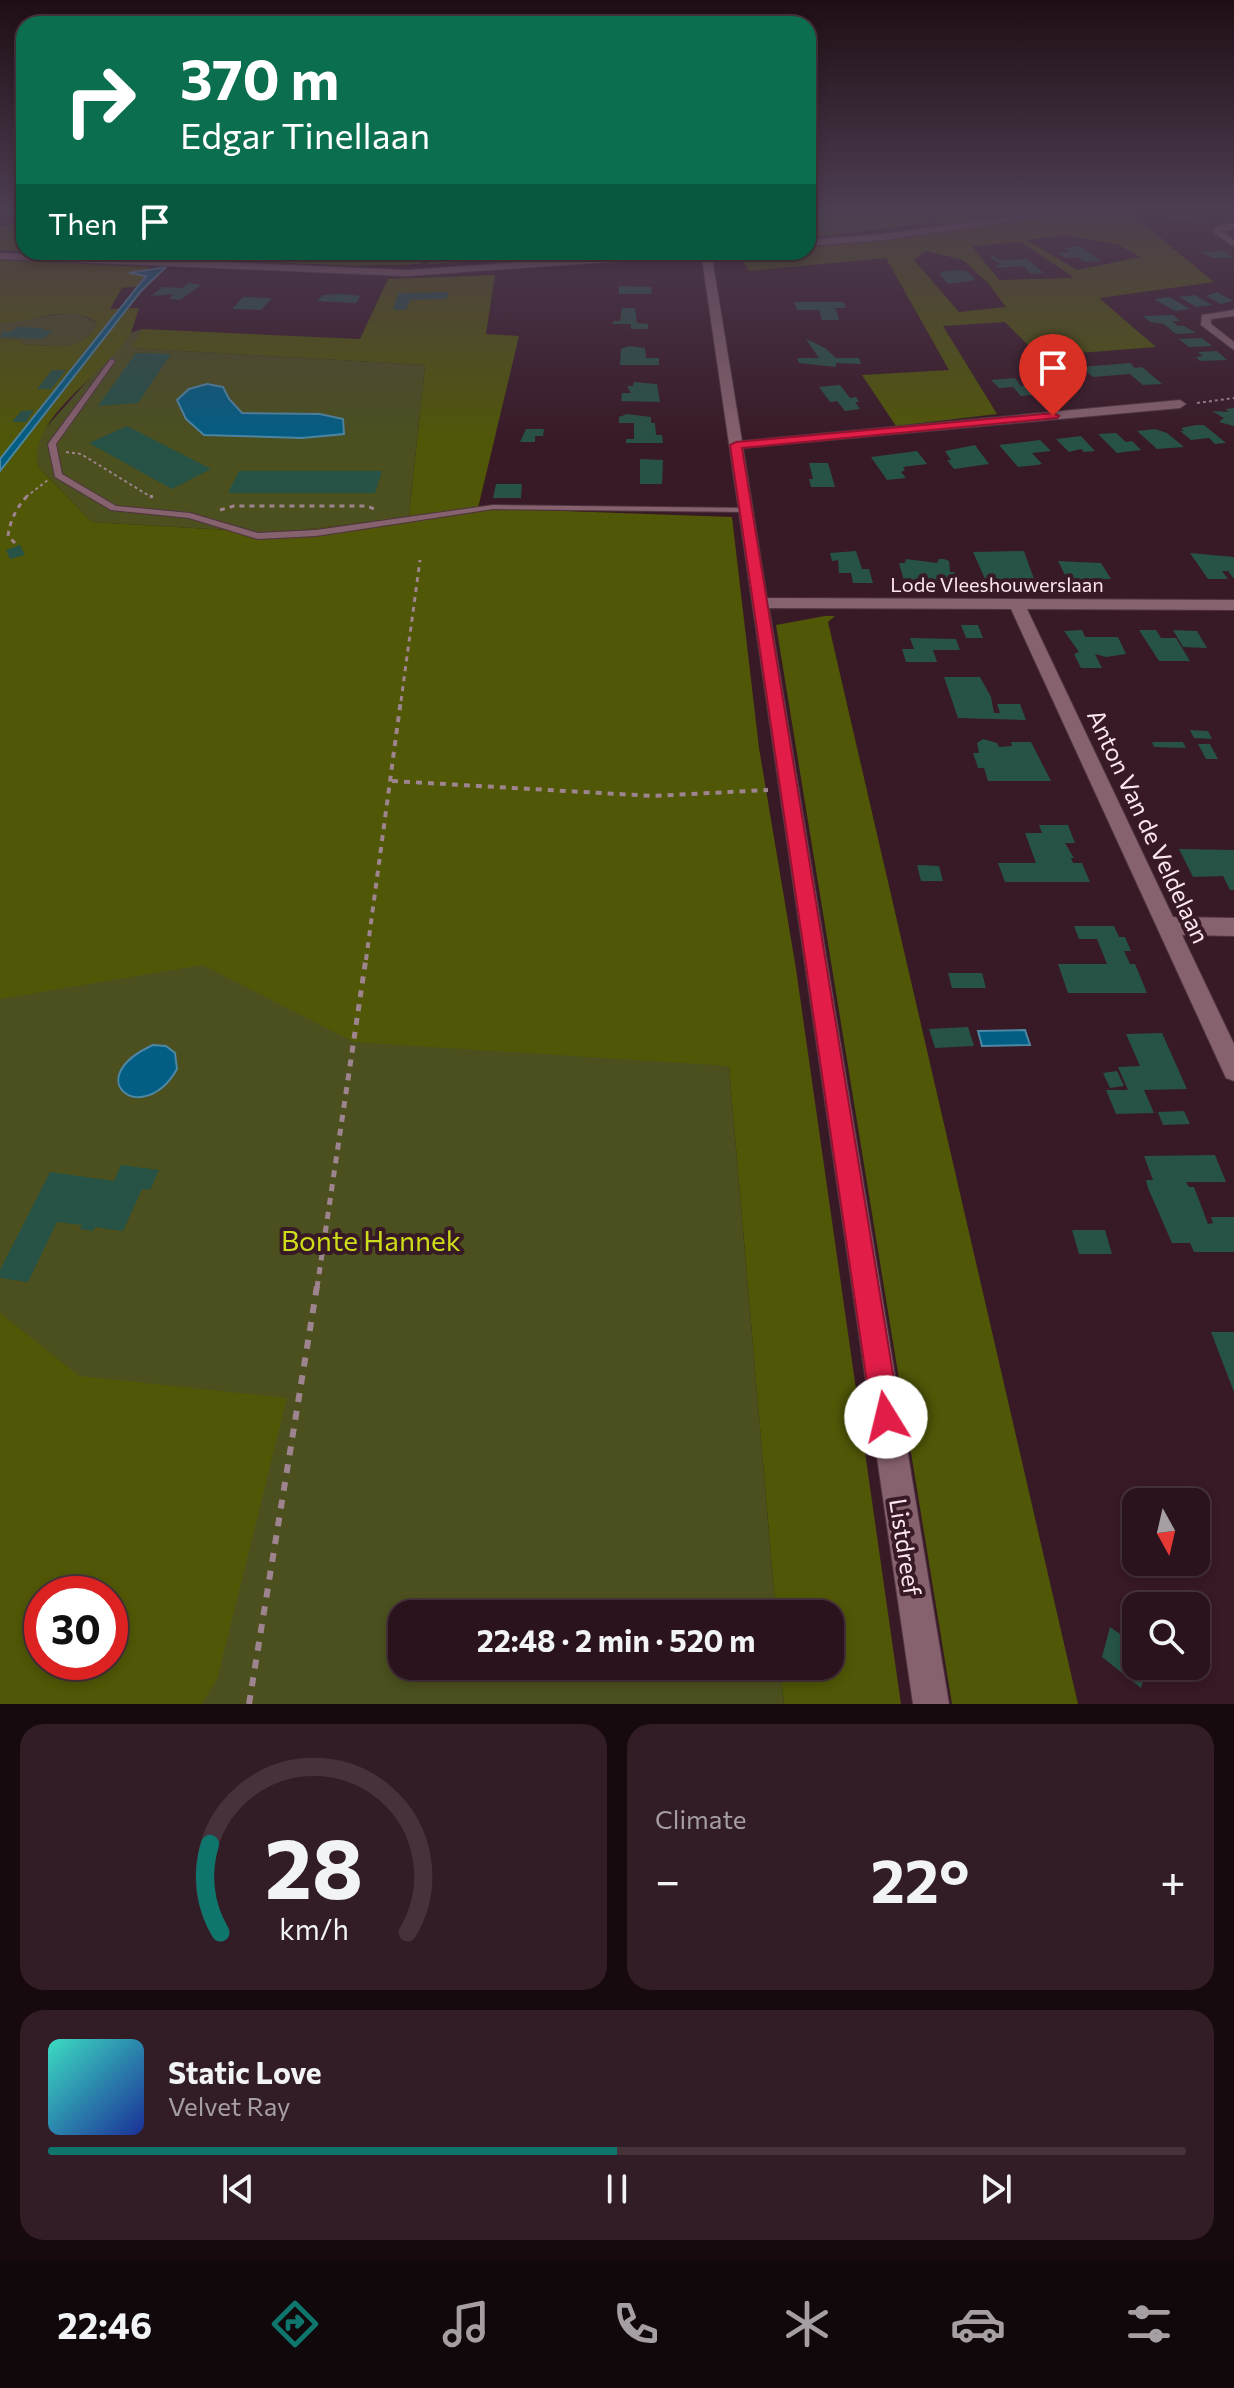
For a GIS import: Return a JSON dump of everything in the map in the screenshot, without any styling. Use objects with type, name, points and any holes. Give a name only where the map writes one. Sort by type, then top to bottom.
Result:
[{"type":"street","name":"Listdreef","points":[[713,288],[787,789],[931,1704]]},
{"type":"street","points":[[1234,313],[1206,317],[1206,325],[1234,347]]},
{"type":"street","points":[[736,445],[1180,404]]},
{"type":"street","name":"Lode Vleeshouwerslaan","points":[[761,603],[1234,605]]},
{"type":"street","name":"Anton Van de Veldelaan","points":[[1016,603],[1234,1070]]},
{"type":"street","points":[[1167,926],[1234,927]]},
{"type":"lane","points":[[112,361],[52,444],[58,475],[107,505],[204,519],[258,536],[316,533],[493,507],[746,510]]},
{"type":"path","points":[[1180,404],[1234,398]]},
{"type":"path","points":[[56,454],[81,454],[150,493],[152,500],[141,512]]},
{"type":"path","points":[[15,543],[8,536],[14,517],[32,489],[58,475]]},
{"type":"path","points":[[204,519],[234,506],[367,506],[397,521]]},
{"type":"path","points":[[249,1704],[343,1129],[420,560]]},
{"type":"path","points":[[392,781],[653,796],[787,789]]},
{"type":"green space","points":[[0,288],[126,288],[122,288],[110,309],[139,308],[131,332],[106,363],[56,413],[44,431],[38,449],[38,467],[92,522],[276,533],[409,517],[425,365],[132,348],[142,329],[360,339],[384,288],[493,288],[486,334],[519,336],[478,508],[732,517],[759,748],[796,969],[901,1704],[784,1704],[781,1680],[844,1680],[844,1600],[775,1600],[729,1066],[354,1042],[203,965],[0,999],[0,339],[20,340],[23,344],[66,346],[84,340],[97,323],[75,314],[0,323]]},
{"type":"green space","points":[[903,288],[938,288],[959,312],[1006,307],[992,288],[1174,288],[1099,298],[1156,347],[1039,356],[1005,322],[943,326],[997,414],[896,426],[862,375],[949,370]]},
{"type":"green space","points":[[69,313],[82,315],[97,323],[84,340],[76,344],[45,346],[0,339],[0,323]]},
{"type":"green space","points":[[142,329],[133,348],[425,365],[409,517],[276,533],[92,522],[38,467],[35,456],[41,433],[130,333]]},
{"type":"green space","points":[[835,616],[828,622],[1078,1704],[952,1704],[776,625]]},
{"type":"green space","name":"Bonte Hannek","points":[[0,618],[729,1066],[775,1600],[388,1600],[388,1680],[781,1680],[784,1704],[0,1704]]},
{"type":"green space","points":[[0,1313],[79,1376],[287,1398],[217,1679],[202,1704],[0,1704]]},
{"type":"water","points":[[137,288],[145,288],[0,471],[0,459]]},
{"type":"water","points":[[207,384],[223,387],[242,413],[320,414],[343,419],[344,434],[302,438],[204,435],[186,419],[177,400],[189,389]]},
{"type":"water","points":[[1025,1030],[1030,1045],[982,1046],[978,1031]]},
{"type":"water","points":[[153,1045],[166,1046],[175,1053],[177,1069],[163,1087],[148,1095],[135,1097],[124,1092],[119,1083],[120,1072],[131,1058]]},
{"type":"building","points":[[162,288],[197,288],[180,300],[170,299],[173,294],[151,296]]},
{"type":"building","points":[[619,288],[651,288],[652,294],[619,294]]},
{"type":"building","points":[[448,292],[447,299],[410,300],[406,310],[393,310],[398,293]]},
{"type":"building","points":[[1217,292],[1233,301],[1221,304],[1206,296]]},
{"type":"building","points":[[323,295],[360,296],[356,303],[317,301]]},
{"type":"building","points":[[1195,295],[1212,305],[1196,307],[1179,297]]},
{"type":"building","points":[[243,297],[272,298],[261,310],[232,309]]},
{"type":"building","points":[[1169,297],[1190,309],[1175,311],[1154,299]]},
{"type":"building","points":[[794,302],[843,302],[846,308],[833,308],[839,320],[822,320],[819,310],[797,310]]},
{"type":"building","points":[[622,308],[635,308],[637,323],[648,324],[648,329],[631,329],[631,324],[613,324],[613,321],[620,321]]},
{"type":"building","points":[[1173,315],[1180,321],[1172,321],[1178,326],[1196,333],[1176,334],[1164,324],[1150,322],[1143,316]]},
{"type":"building","points":[[17,327],[53,331],[42,339],[0,337],[2,332],[10,332]]},
{"type":"building","points":[[1202,338],[1212,346],[1189,347],[1179,339]]},
{"type":"building","points":[[806,339],[825,348],[836,358],[859,358],[861,364],[836,363],[836,367],[799,363],[797,358],[819,358]]},
{"type":"building","points":[[629,346],[645,348],[646,358],[659,358],[659,365],[620,365],[621,349]]},
{"type":"building","points":[[1217,351],[1227,360],[1200,361],[1196,357],[1203,356],[1198,352]]},
{"type":"building","points":[[136,353],[171,354],[138,403],[98,406]]},
{"type":"building","points":[[1130,363],[1135,368],[1142,367],[1162,384],[1143,385],[1130,374],[1093,377],[1081,367]]},
{"type":"building","points":[[52,370],[66,370],[51,389],[37,389]]},
{"type":"building","points":[[1015,378],[1021,386],[1053,383],[1063,392],[1021,396],[1013,387],[999,388],[991,380]]},
{"type":"building","points":[[634,382],[657,384],[660,402],[621,401],[622,393],[631,393],[627,386],[633,386]]},
{"type":"building","points":[[840,385],[850,398],[856,397],[859,402],[855,402],[860,409],[845,411],[837,401],[830,402],[819,387]]},
{"type":"building","points":[[1234,408],[1234,426],[1219,422],[1224,418],[1212,411],[1229,412],[1226,409]]},
{"type":"building","points":[[34,410],[26,422],[12,422],[21,411]]},
{"type":"building","points":[[627,414],[651,417],[656,435],[662,435],[663,443],[626,443],[626,439],[634,439],[634,423],[619,423],[619,417]]},
{"type":"building","points":[[1204,425],[1226,443],[1215,444],[1209,438],[1191,440],[1180,431],[1184,431],[1181,428]]},
{"type":"building","points":[[127,426],[211,469],[172,489],[89,443]]},
{"type":"building","points":[[526,429],[544,429],[543,436],[535,436],[535,442],[520,442]]},
{"type":"building","points":[[1155,429],[1167,433],[1184,447],[1157,449],[1137,431]]},
{"type":"building","points":[[1116,433],[1141,450],[1117,453],[1098,434]]},
{"type":"building","points":[[1081,436],[1095,451],[1084,452],[1081,449],[1069,452],[1056,439]]},
{"type":"building","points":[[1040,440],[1051,451],[1032,453],[1042,464],[1037,465],[1018,467],[999,445]]},
{"type":"building","points":[[975,445],[989,464],[954,469],[945,451]]},
{"type":"building","points":[[917,451],[927,464],[903,467],[905,470],[901,472],[906,478],[887,480],[871,457]]},
{"type":"building","points":[[640,459],[663,460],[662,484],[640,484]]},
{"type":"building","points":[[809,463],[828,463],[835,487],[811,487],[809,479],[813,479]]},
{"type":"building","points":[[239,471],[382,471],[375,493],[228,493]]},
{"type":"building","points":[[496,484],[522,484],[521,498],[493,498]]},
{"type":"building","points":[[20,545],[25,555],[10,559],[6,550]]},
{"type":"building","points":[[856,551],[862,569],[869,569],[873,583],[853,583],[851,573],[839,573],[838,560],[832,561],[830,553]]},
{"type":"building","points":[[1024,551],[1034,579],[985,579],[973,552]]},
{"type":"building","points":[[1190,553],[1234,557],[1234,579],[1228,571],[1222,571],[1228,579],[1208,579]]},
{"type":"building","points":[[906,559],[937,563],[939,559],[949,561],[950,572],[954,572],[958,581],[905,584],[899,563],[905,563]]},
{"type":"building","points":[[1058,561],[1101,563],[1111,579],[1067,579]]},
{"type":"building","points":[[961,625],[978,625],[983,638],[966,638]]},
{"type":"building","points":[[1082,630],[1085,637],[1118,637],[1126,654],[1106,657],[1095,654],[1102,668],[1081,668],[1074,654],[1079,652],[1064,631]]},
{"type":"building","points":[[1139,630],[1156,630],[1161,638],[1176,638],[1190,661],[1159,661]]},
{"type":"building","points":[[1173,630],[1197,631],[1207,648],[1183,647]]},
{"type":"building","points":[[910,638],[956,639],[960,650],[933,650],[937,662],[906,662],[902,649],[914,649]]},
{"type":"building","points":[[944,677],[980,677],[991,697],[994,713],[1000,713],[997,704],[1020,704],[1026,720],[958,718]]},
{"type":"building","points":[[1190,730],[1208,731],[1212,739],[1194,738]]},
{"type":"building","points":[[983,739],[997,743],[999,747],[1012,746],[1011,742],[1031,742],[1051,781],[988,781],[984,768],[978,768],[973,753],[979,753],[977,743]]},
{"type":"building","points":[[1152,742],[1183,742],[1186,748],[1154,747]]},
{"type":"building","points":[[1198,744],[1210,744],[1218,759],[1206,759]]},
{"type":"building","points":[[1039,825],[1068,825],[1075,843],[1065,843],[1074,858],[1071,858],[1073,863],[1082,863],[1090,882],[1005,882],[998,863],[1036,863],[1025,833],[1042,833]]},
{"type":"building","points":[[1179,849],[1234,850],[1234,890],[1230,890],[1223,876],[1193,877]]},
{"type":"building","points":[[917,865],[939,866],[943,881],[921,881]]},
{"type":"building","points":[[1074,926],[1114,926],[1119,937],[1125,937],[1131,951],[1124,951],[1130,964],[1135,964],[1147,993],[1068,993],[1058,964],[1107,964],[1097,939],[1079,939]]},
{"type":"building","points":[[948,973],[982,973],[986,988],[952,988]]},
{"type":"building","points":[[968,1027],[974,1046],[935,1048],[929,1029]]},
{"type":"building","points":[[1162,1033],[1187,1089],[1144,1090],[1154,1113],[1116,1114],[1106,1090],[1128,1090],[1118,1067],[1140,1066],[1126,1034]]},
{"type":"building","points":[[1117,1071],[1124,1086],[1110,1088],[1103,1073]]},
{"type":"building","points":[[1184,1111],[1190,1124],[1163,1125],[1158,1112]]},
{"type":"building","points":[[1215,1155],[1226,1182],[1186,1182],[1189,1187],[1194,1187],[1208,1224],[1213,1223],[1211,1217],[1234,1217],[1234,1252],[1194,1252],[1190,1243],[1172,1243],[1148,1188],[1146,1180],[1153,1180],[1144,1156]]},
{"type":"building","points":[[121,1165],[159,1170],[150,1190],[142,1189],[123,1231],[95,1227],[93,1231],[80,1229],[82,1225],[57,1222],[28,1282],[0,1278],[0,1270],[50,1172],[114,1181]]},
{"type":"building","points":[[1072,1230],[1105,1230],[1112,1254],[1079,1254]]},
{"type":"building","points":[[1211,1332],[1234,1332],[1234,1392]]},
{"type":"building","points":[[1110,1627],[1122,1635],[1122,1673],[1102,1657]]},
{"type":"building","points":[[1131,1680],[1143,1680],[1141,1688]]},
{"type":"route","points":[[886,1417],[736,445],[1053,416]]}]
